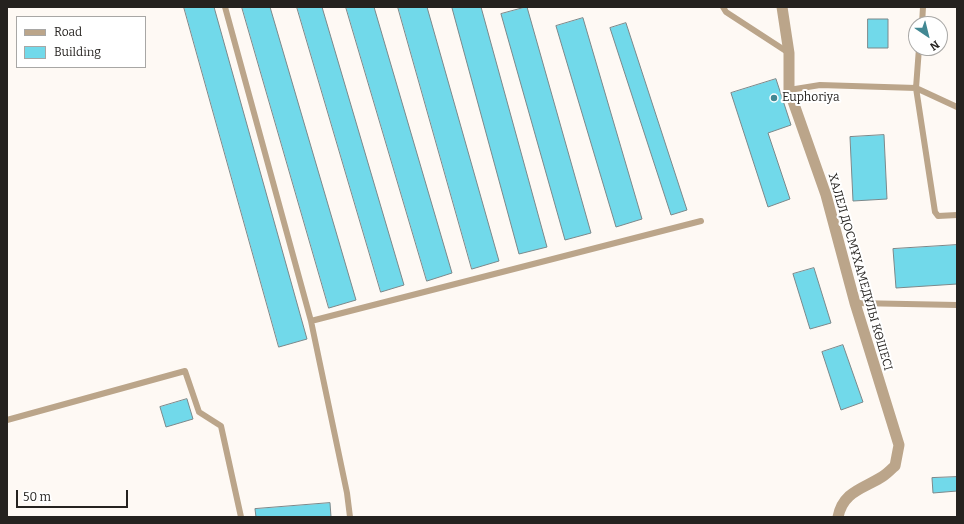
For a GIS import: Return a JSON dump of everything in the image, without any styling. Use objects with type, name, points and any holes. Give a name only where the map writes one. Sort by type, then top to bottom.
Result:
[{"type":"street","name":"ХАЛЕЛ ДОСМҰХАМЕДҰЛЫ КӨШЕСІ","points":[[782,7],[789,53],[788,90],[826,195],[855,304],[899,445],[895,466],[881,477],[852,493],[840,508],[838,517]]},
{"type":"lane","points":[[225,7],[311,321],[347,493],[350,517]]},
{"type":"lane","points":[[723,7],[726,12],[789,53]]},
{"type":"lane","points":[[918,56],[916,88],[935,212],[938,216],[957,215]]},
{"type":"lane","points":[[788,90],[826,85],[916,88],[957,107]]},
{"type":"lane","points":[[311,321],[701,221]]},
{"type":"lane","points":[[855,304],[957,305]]},
{"type":"lane","points":[[7,420],[185,371],[199,412],[221,426],[241,517]]},
{"type":"building","points":[[184,7],[214,7],[307,339],[279,347]]},
{"type":"building","points":[[242,7],[270,7],[356,300],[329,308]]},
{"type":"building","points":[[297,7],[322,7],[404,285],[381,292]]},
{"type":"building","points":[[346,7],[374,7],[452,273],[427,281]]},
{"type":"building","points":[[398,7],[427,7],[499,261],[472,269]]},
{"type":"building","points":[[481,7],[547,247],[519,254],[452,8]]},
{"type":"building","points":[[527,7],[591,233],[565,240],[501,14]]},
{"type":"building","points":[[583,18],[642,219],[616,227],[556,26]]},
{"type":"building","points":[[868,19],[888,19],[888,48],[868,48]]},
{"type":"building","points":[[626,23],[687,210],[671,215],[610,28]]},
{"type":"building","points":[[776,79],[791,125],[768,133],[790,199],[768,207],[731,93]]},
{"type":"building","points":[[884,135],[887,199],[853,201],[850,137]]},
{"type":"building","points":[[957,245],[957,284],[896,288],[893,249]]},
{"type":"building","points":[[814,268],[831,323],[810,329],[793,274]]},
{"type":"building","points":[[843,345],[863,402],[841,410],[822,352]]},
{"type":"building","points":[[187,399],[193,419],[166,427],[160,407]]},
{"type":"building","points":[[957,477],[957,491],[933,493],[932,478]]},
{"type":"building","points":[[330,503],[331,517],[256,517],[255,509]]},
{"type":"place","name":"Euphoriya","points":[[774,98]]}]
